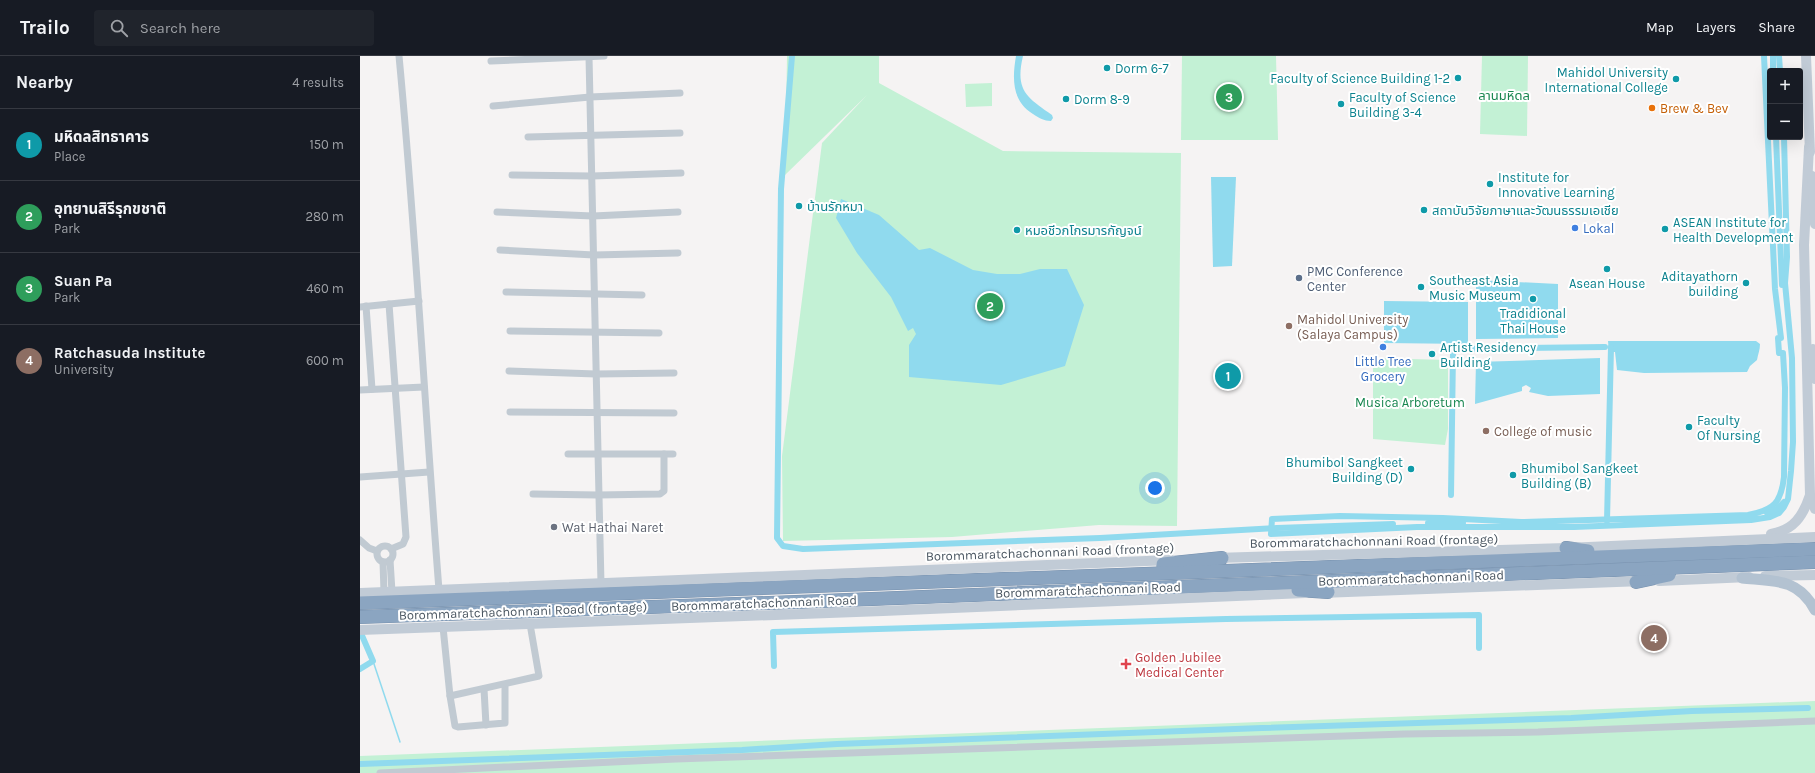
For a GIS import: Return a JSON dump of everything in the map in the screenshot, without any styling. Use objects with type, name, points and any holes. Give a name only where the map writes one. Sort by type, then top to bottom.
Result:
[{"type":"highway","points":[[1566,548],[1633,556]]},
{"type":"highway","name":"Borommaratchachonnani Road","points":[[360,603],[1815,549]]},
{"type":"highway","points":[[1062,576],[1222,558]]},
{"type":"highway","name":"Borommaratchachonnani Road","points":[[360,617],[1815,562]]},
{"type":"highway","points":[[1636,582],[1702,567]]},
{"type":"highway","points":[[1209,586],[1328,592]]},
{"type":"main road","points":[[1806,56],[1809,147],[1804,245],[1810,495],[1815,509]]},
{"type":"main road","points":[[1809,147],[1815,224]]},
{"type":"main road","points":[[1812,171],[1809,248],[1815,379]]},
{"type":"main road","points":[[1742,539],[1775,534],[1790,528],[1803,515],[1810,495]]},
{"type":"main road","points":[[1742,539],[1815,536]]},
{"type":"main road","name":"Borommaratchachonnani Road (frontage)","points":[[360,593],[1222,558],[1566,548],[1742,539]]},
{"type":"main road","name":"Borommaratchachonnani Road (frontage)","points":[[362,630],[1328,592],[1815,575]]},
{"type":"main road","points":[[1742,578],[1788,584],[1803,593],[1815,610]]},
{"type":"street","points":[[399,56],[409,154],[429,472],[439,590]]},
{"type":"street","points":[[491,61],[604,56]]},
{"type":"street","points":[[589,57],[601,584]]},
{"type":"street","points":[[493,106],[590,97],[680,93]]},
{"type":"street","points":[[528,137],[680,134]]},
{"type":"street","points":[[512,175],[592,176],[681,173]]},
{"type":"street","points":[[497,212],[593,216],[678,212]]},
{"type":"street","points":[[500,250],[594,256],[678,253]]},
{"type":"street","points":[[506,292],[642,295]]},
{"type":"street","points":[[372,389],[363,307],[419,301]]},
{"type":"street","points":[[389,304],[406,541],[391,549]]},
{"type":"street","points":[[510,331],[659,333]]},
{"type":"street","points":[[509,371],[596,374],[674,373]]},
{"type":"street","points":[[360,390],[424,387]]},
{"type":"street","points":[[510,412],[596,414],[674,413]]},
{"type":"street","points":[[568,454],[673,454]]},
{"type":"street","points":[[533,494],[598,495],[662,493],[664,491],[664,454]]},
{"type":"street","points":[[360,476],[429,472]]},
{"type":"street","points":[[360,540],[369,548],[377,552]]},
{"type":"street","points":[[382,546],[387,546],[391,549],[393,556],[386,561],[377,557],[377,552],[382,546]]},
{"type":"street","points":[[386,561],[388,592]]},
{"type":"street","points":[[450,696],[484,690],[540,676],[530,624]]},
{"type":"street","points":[[443,627],[450,696],[455,726],[505,723],[505,685]]},
{"type":"street","points":[[484,690],[486,725]]},
{"type":"street","points":[[380,773],[676,759],[1404,734],[1538,732],[1815,720]]},
{"type":"green space","points":[[787,56],[879,56],[879,83],[1003,151],[1181,153],[1177,526],[1099,525],[952,537],[783,541],[782,456],[822,143],[867,95],[785,175]]},
{"type":"green space","points":[[1182,56],[1276,56],[1278,140],[1181,140]]},
{"type":"green space","name":"ลานมหิดล","points":[[1482,56],[1528,56],[1527,136],[1480,134]]},
{"type":"green space","points":[[992,83],[992,106],[966,107],[965,84]]},
{"type":"green space","name":"Musica Arboretum","points":[[1373,358],[1448,360],[1448,429],[1445,445],[1373,439]]},
{"type":"green space","points":[[1815,701],[1815,773],[360,773],[360,756]]},
{"type":"water","points":[[1016,56],[1023,56],[1020,77],[1025,92],[1035,103],[1052,115],[1053,118],[1051,121],[1037,117],[1026,109],[1017,96],[1014,81]]},
{"type":"water","points":[[1211,177],[1236,177],[1232,266],[1213,267]]},
{"type":"water","points":[[841,199],[879,215],[919,250],[930,248],[973,270],[997,274],[1020,274],[1040,269],[1067,269],[1084,305],[1065,366],[1001,385],[909,377],[909,345],[916,334],[913,328],[908,331],[891,297],[857,253],[836,218]]},
{"type":"water","points":[[1476,280],[1558,284],[1558,338],[1476,339]]},
{"type":"water","points":[[1384,301],[1468,302],[1468,344],[1384,343]]},
{"type":"water","points":[[1608,341],[1756,341],[1760,344],[1757,360],[1750,366],[1747,372],[1644,373],[1617,370],[1615,352],[1609,352]]},
{"type":"water","points":[[1600,358],[1600,394],[1548,396],[1529,392],[1531,388],[1526,385],[1522,387],[1522,391],[1475,404],[1476,362]]},
{"type":"waterway","points":[[792,56],[781,189],[777,538],[783,546],[803,549],[1100,538],[1277,528],[1393,524]]},
{"type":"waterway","points":[[1764,56],[1767,120]]},
{"type":"waterway","points":[[1773,56],[1773,68]]},
{"type":"waterway","points":[[1779,56],[1780,68]]},
{"type":"waterway","points":[[1768,140],[1775,289],[1781,338],[1778,338],[1779,353],[1783,353],[1785,388],[1783,486],[1778,499],[1770,508],[1748,515],[1521,522],[1443,518],[1340,516],[1272,519],[1271,534],[1417,527],[1574,527],[1751,520],[1770,517],[1779,513],[1788,499],[1793,442],[1792,358],[1785,283],[1787,257],[1784,140]]},
{"type":"waterway","points":[[1776,140],[1782,285]]},
{"type":"waterway","points":[[1451,495],[1453,352],[1457,349],[1605,347]]},
{"type":"waterway","points":[[1607,521],[1611,347]]},
{"type":"waterway","points":[[1767,513],[1777,509],[1784,502]]},
{"type":"waterway","points":[[1428,523],[1463,523]]},
{"type":"waterway","points":[[774,666],[773,632],[1226,619],[1479,615],[1479,648]]},
{"type":"waterway","points":[[360,631],[373,661],[360,669]]},
{"type":"waterway","points":[[373,661],[400,742]]},
{"type":"waterway","points":[[360,764],[742,750],[837,744],[1571,718],[1692,711],[1808,708]]},
{"type":"place","name":"Dorm 6-7","points":[[1107,68]]},
{"type":"place","name":"Faculty of Science Building 1-2","points":[[1458,78]]},
{"type":"place","name":"Mahidol University International College","points":[[1676,79]]},
{"type":"place","name":"Suan Pa","points":[[1229,97]]},
{"type":"place","name":"Dorm 8-9","points":[[1066,99]]},
{"type":"place","name":"Faculty of Science Building 3-4","points":[[1341,104]]},
{"type":"place","name":"Brew & Bev","points":[[1652,108]]},
{"type":"place","name":"Institute for Innovative Learning","points":[[1490,184]]},
{"type":"place","name":"บ้านรักหมา","points":[[799,206]]},
{"type":"place","name":"สถาบันวิจัยภาษาและวัฒนธรรมเอเชีย","points":[[1424,210]]},
{"type":"place","name":"Lokal","points":[[1575,228]]},
{"type":"place","name":"ASEAN Institute for Health Development","points":[[1665,229]]},
{"type":"place","name":"หมอชีวกโกรมารกัญจน์","points":[[1017,230]]},
{"type":"place","name":"Asean House","points":[[1607,269]]},
{"type":"place","name":"PMC Conference Center","points":[[1299,278]]},
{"type":"place","name":"Aditayathorn building","points":[[1746,283]]},
{"type":"place","name":"Southeast Asia Music Museum","points":[[1421,287]]},
{"type":"place","name":"Tradidional Thai House","points":[[1533,299]]},
{"type":"place","name":"อุทยานสิรีรุกขชาติ","points":[[990,306]]},
{"type":"place","name":"Mahidol University (Salaya Campus)","points":[[1289,326]]},
{"type":"place","name":"Little Tree Grocery","points":[[1383,347]]},
{"type":"place","name":"Artist Residency Building","points":[[1432,354]]},
{"type":"place","name":"มหิดลสิทธาคาร","points":[[1228,376]]},
{"type":"place","name":"Faculty Of Nursing","points":[[1689,427]]},
{"type":"place","name":"College of music","points":[[1486,431]]},
{"type":"place","name":"Bhumibol Sangkeet Building (D)","points":[[1411,469]]},
{"type":"place","name":"Bhumibol Sangkeet Building (B)","points":[[1513,475]]},
{"type":"place","name":"Wat Hathai Naret","points":[[554,527]]},
{"type":"place","name":"Ratchasuda Institute","points":[[1654,638]]},
{"type":"place","name":"Golden Jubilee Medical Center","points":[[1126,664]]}]
